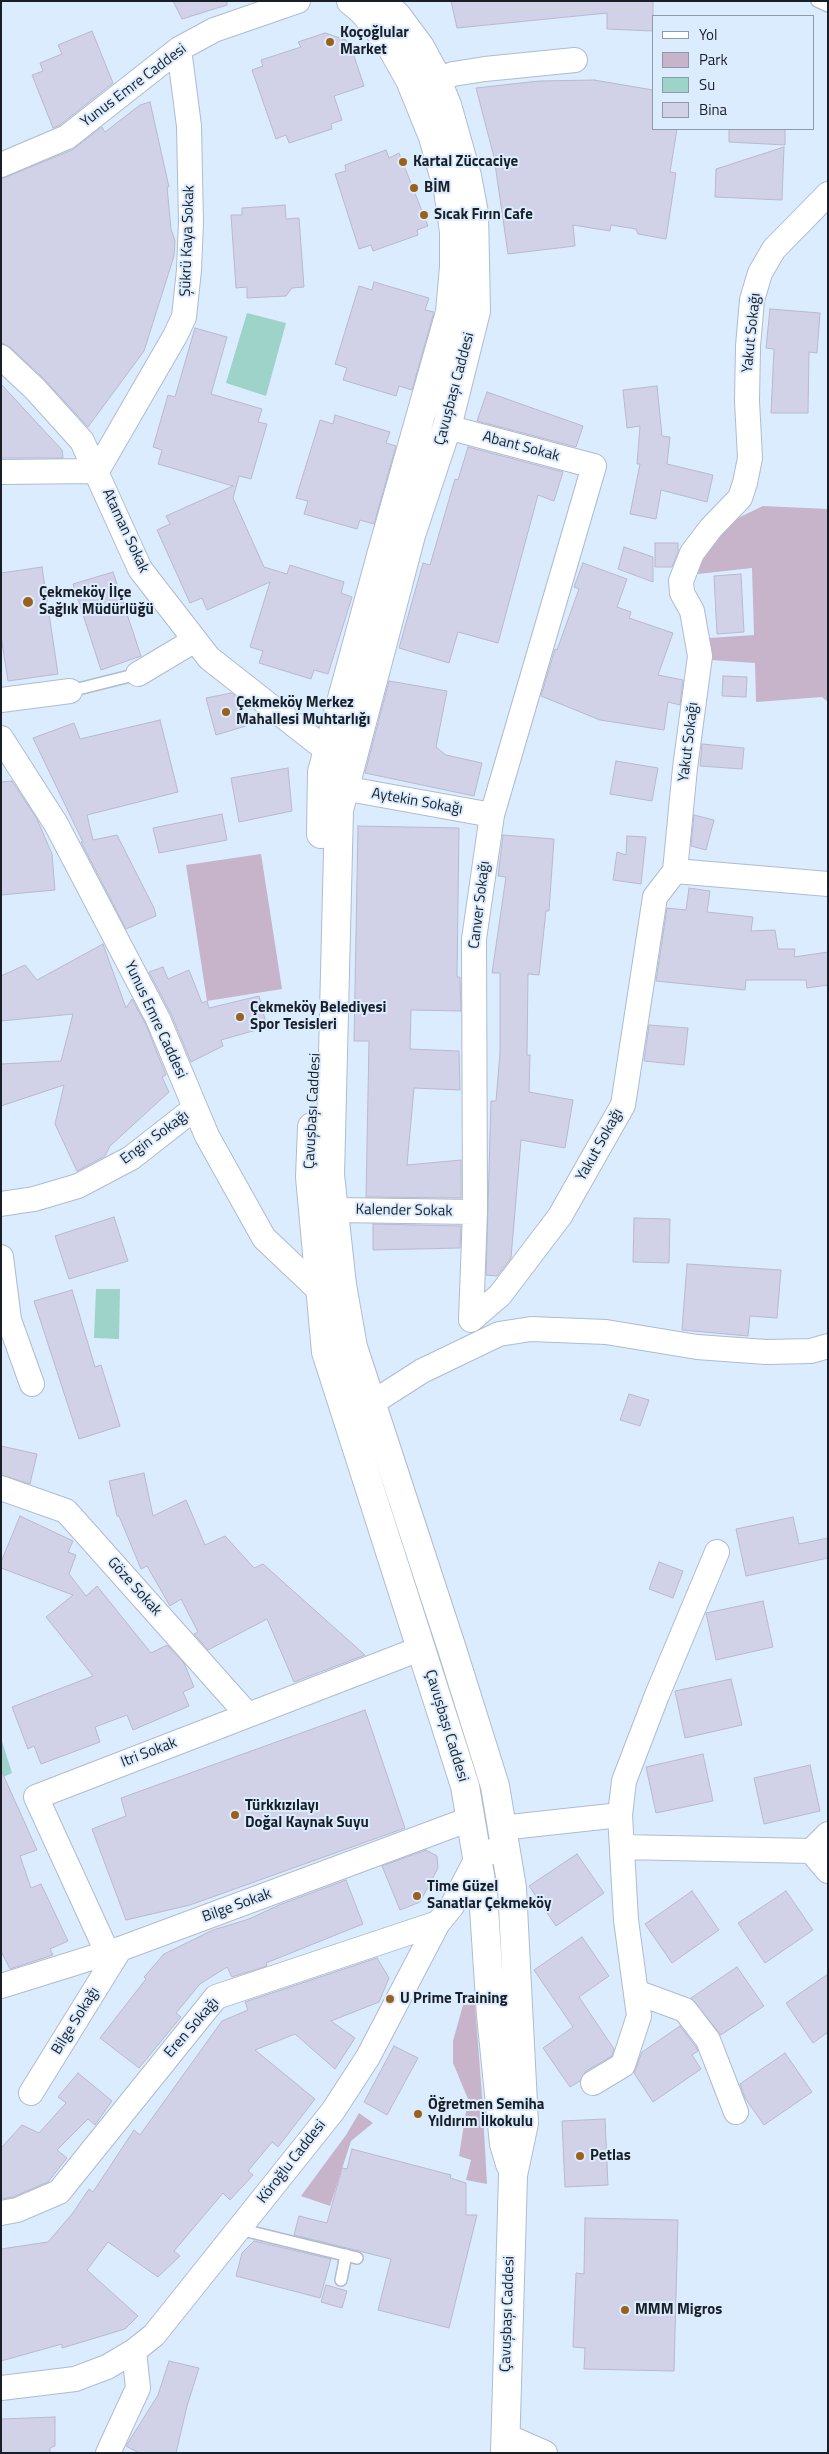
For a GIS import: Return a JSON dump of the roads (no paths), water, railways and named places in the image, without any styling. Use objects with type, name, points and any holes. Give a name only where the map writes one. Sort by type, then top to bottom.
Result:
[{"type":"main road","name":"Çavuşbaşı Caddesi","points":[[350,1],[363,11],[388,41],[410,80],[433,137],[448,190],[454,232],[454,267],[450,312],[322,772],[319,984],[310,1177],[332,1291],[372,1403],[492,1776],[512,1888],[524,2123],[513,2175],[504,2444]]},
{"type":"main road","name":"Çavuşbaşı Caddesi","points":[[380,1],[397,16],[420,47],[447,104],[467,176],[474,213],[476,311],[447,427],[411,535],[343,788],[339,810],[330,1112],[330,1175],[334,1210],[332,1291],[326,1352],[465,1786],[483,1893],[491,2015],[504,2144],[513,2175]]},
{"type":"street","name":"Yunus Emre Caddesi","points":[[1,166],[67,138],[179,49],[214,30],[298,1]]},
{"type":"street","name":"Şükrü Kaya Sokak","points":[[97,472],[184,317],[190,270],[191,222],[189,126],[179,49]]},
{"type":"street","points":[[437,81],[453,74],[485,69],[575,60]]},
{"type":"street","name":"Yakut Sokağı","points":[[471,1320],[500,1295],[560,1216],[623,1105],[655,897],[676,871],[685,768],[700,656],[692,611],[682,593],[681,581],[692,553],[711,528],[740,498],[745,484],[750,458],[747,401],[748,346],[752,300],[760,273],[774,249],[828,194]]},
{"type":"street","name":"Ataman Sokak","points":[[1,357],[35,389],[82,442],[140,569],[209,658],[329,752]]},
{"type":"street","name":"Abant Sokak","points":[[447,427],[594,466]]},
{"type":"street","name":"Canver Sokağı","points":[[471,1320],[475,1212],[474,939],[492,816],[594,466]]},
{"type":"street","points":[[1,472],[97,472]]},
{"type":"street","points":[[138,674],[195,640]]},
{"type":"street","points":[[1,700],[70,691]]},
{"type":"street","name":"Yunus Emre Caddesi","points":[[1,738],[56,824],[150,1002],[207,1136],[264,1238],[332,1291]]},
{"type":"street","points":[[329,752],[343,788]]},
{"type":"street","name":"Aytekin Sokağı","points":[[343,788],[492,816]]},
{"type":"street","points":[[676,871],[828,884]]},
{"type":"street","name":"Engin Sokağı","points":[[1,1204],[34,1199],[78,1186],[131,1158],[195,1108]]},
{"type":"street","name":"Kalender Sokak","points":[[334,1210],[475,1212]]},
{"type":"street","points":[[1,1257],[5,1320],[32,1384]]},
{"type":"street","points":[[448,1359],[471,1320]]},
{"type":"street","points":[[372,1403],[422,1371],[499,1334],[531,1329],[606,1332],[697,1347],[766,1352],[811,1351],[828,1346]]},
{"type":"street","name":"Göze Sokak","points":[[1,1488],[66,1511],[247,1714]]},
{"type":"street","points":[[593,2083],[623,2064],[639,2016],[626,1920],[620,1815],[624,1781],[658,1694],[718,1552]]},
{"type":"street","name":"Itri Sokak","points":[[113,1951],[36,1797],[422,1648]]},
{"type":"street","points":[[477,1858],[503,1837],[620,1815]]},
{"type":"street","name":"Bilge Sokak","points":[[1,1986],[113,1951],[470,1819]]},
{"type":"street","points":[[622,1847],[811,1851],[828,1834]]},
{"type":"street","points":[[811,1851],[828,1871]]},
{"type":"street","name":"Köroğlu Caddesi","points":[[1,2388],[75,2379],[107,2367],[134,2351],[154,2335],[296,2159],[353,2080],[368,2057],[438,1923],[452,1906],[477,1858]]},
{"type":"street","name":"Eren Sokağı","points":[[1,2213],[16,2210],[59,2192],[216,1997],[438,1923]]},
{"type":"street","name":"Bilge Sokağı","points":[[31,2093],[113,1951]]},
{"type":"street","points":[[636,1992],[685,2010],[708,2040],[736,2112]]},
{"type":"street","points":[[108,2453],[138,2388],[134,2351]]},
{"type":"street","points":[[504,2444],[544,2453]]},
{"type":"lane","points":[[816,1],[828,6]]},
{"type":"lane","points":[[70,691],[138,674]]},
{"type":"lane","points":[[239,2229],[352,2256],[341,2280]]},
{"type":"water","points":[[247,313],[286,323],[266,396],[226,383]]},
{"type":"water","points":[[96,1289],[120,1289],[119,1339],[94,1338]]},
{"type":"water","points":[[1,1738],[12,1773],[1,1778]]},
{"type":"place","name":"Koçoğlular Market","points":[[330,42]]},
{"type":"place","name":"Kartal Züccaciye","points":[[403,162]]},
{"type":"place","name":"BİM","points":[[414,188]]},
{"type":"place","name":"Sıcak Fırın Cafe","points":[[424,215]]},
{"type":"place","name":"Çekmeköy İlçe Sağlık Müdürlüğü","points":[[28,602]]},
{"type":"place","name":"Çekmeköy Merkez Mahallesi Muhtarlığı","points":[[226,712]]},
{"type":"place","name":"Çekmeköy Belediyesi Spor Tesisleri","points":[[240,1017]]},
{"type":"place","name":"Türkkızılayı Doğal Kaynak Suyu","points":[[235,1815]]},
{"type":"place","name":"Time Güzel Sanatlar Çekmeköy","points":[[417,1896]]},
{"type":"place","name":"U Prime Training","points":[[390,1999]]},
{"type":"place","name":"Öğretmen Semiha Yıldırım İlkokulu","points":[[418,2114]]},
{"type":"place","name":"Petlas","points":[[580,2156]]},
{"type":"place","name":"MMM Migros","points":[[625,2310]]}]
